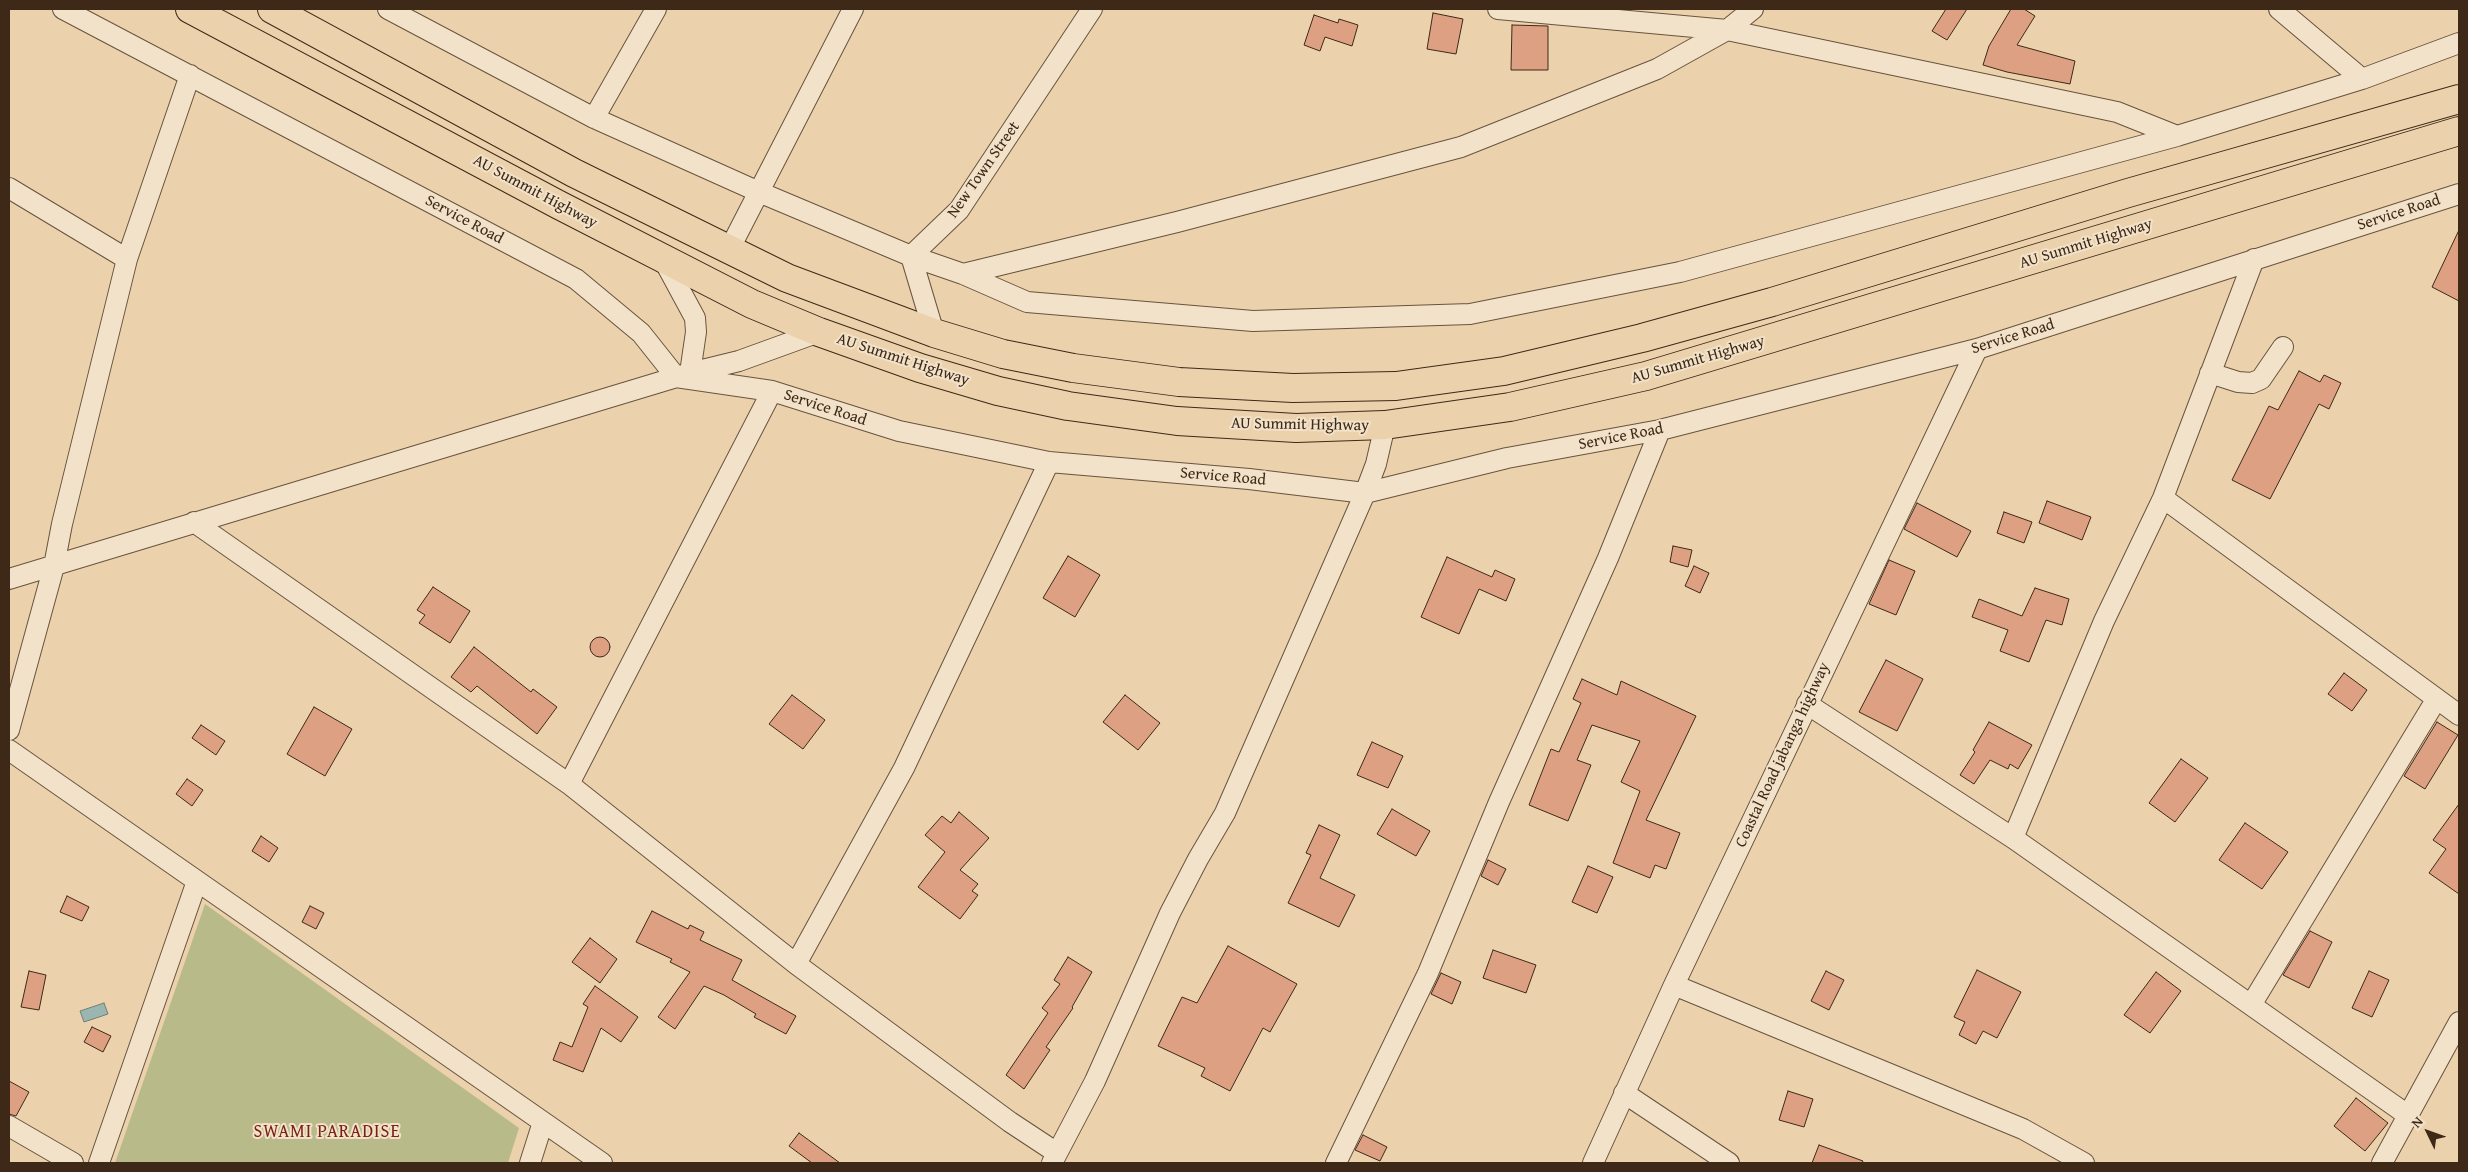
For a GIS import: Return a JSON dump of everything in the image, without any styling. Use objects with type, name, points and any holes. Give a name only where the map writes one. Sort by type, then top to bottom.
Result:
[{"type":"main road","name":"AU Summit Highway","points":[[190,9],[558,205],[752,304],[819,332],[920,368],[998,390],[1068,406],[1187,421],[1296,428],[1385,426],[1510,407],[1646,376],[2459,130]]},
{"type":"main road","points":[[272,9],[574,173],[730,248],[787,278],[934,333],[1003,354],[1073,368],[1179,382],[1293,388],[1396,386],[1504,371],[1642,338],[1772,302],[2128,193],[2459,99]]},
{"type":"street","name":"Service Road","points":[[63,9],[576,279],[641,333],[683,375],[772,391],[899,431],[1049,462],[1249,479],[1365,493],[1507,458],[1660,430],[1977,349],[2459,194]]},
{"type":"street","points":[[388,9],[594,118],[759,192],[911,256],[963,274],[1027,302],[1253,321],[1470,314],[1680,272],[2177,136],[2362,79],[2459,42]]},
{"type":"street","points":[[594,118],[656,9]]},
{"type":"street","points":[[730,248],[853,9]]},
{"type":"street","name":"New Town Street","points":[[911,256],[959,210],[1092,9]]},
{"type":"street","points":[[1498,9],[1727,30],[2117,112],[2177,136]]},
{"type":"street","points":[[963,274],[1177,222],[1461,148],[1656,69],[1727,30],[1753,9]]},
{"type":"street","points":[[2279,9],[2362,79]]},
{"type":"street","points":[[9,730],[54,566],[62,524],[127,259],[190,75]]},
{"type":"street","points":[[9,188],[127,259]]},
{"type":"street","points":[[911,256],[934,333]]},
{"type":"street","points":[[662,257],[695,318],[696,332],[683,375]]},
{"type":"street","points":[[2013,838],[2104,621],[2162,498],[2254,259]]},
{"type":"street","points":[[9,579],[683,375],[739,361],[819,332]]},
{"type":"street","points":[[2210,373],[2238,382],[2252,383],[2261,379],[2283,347]]},
{"type":"street","name":"Coastal Road jabanga highway","points":[[1593,1163],[1674,985],[1977,349]]},
{"type":"street","points":[[569,784],[772,391]]},
{"type":"street","points":[[194,522],[569,784],[796,964],[1010,1122],[1055,1158],[1095,1080],[1170,913],[1198,859],[1225,814],[1365,493],[1376,464],[1385,426]]},
{"type":"street","points":[[1336,1163],[1428,973],[1499,802],[1608,558],[1660,430]]},
{"type":"street","points":[[796,964],[904,768],[1049,462]]},
{"type":"street","points":[[2162,498],[2459,715]]},
{"type":"street","points":[[2251,1005],[2436,700]]},
{"type":"street","points":[[1808,704],[2013,838],[2409,1116]]},
{"type":"street","points":[[9,750],[602,1163]]},
{"type":"street","points":[[99,1163],[197,881]]},
{"type":"street","points":[[1674,985],[2022,1129],[2084,1163]]},
{"type":"street","points":[[2382,1163],[2459,1022]]},
{"type":"street","points":[[1624,1092],[1729,1163]]},
{"type":"street","points":[[530,1163],[543,1122]]},
{"type":"street","points":[[9,1126],[73,1163]]},
{"type":"green space","points":[[205,904],[519,1128],[508,1163],[115,1163]]},
{"type":"water","points":[[104,1003],[108,1014],[84,1022],[80,1011]]},
{"type":"building","points":[[1946,9],[1967,9],[1947,40],[1932,31]]},
{"type":"building","points":[[2011,9],[2024,9],[2035,16],[2017,45],[2075,61],[2070,84],[2007,72],[1983,65],[1989,46]]},
{"type":"building","points":[[1433,13],[1463,19],[1456,54],[1427,49]]},
{"type":"building","points":[[1314,15],[1338,23],[1339,19],[1358,25],[1352,46],[1325,37],[1320,51],[1304,45]]},
{"type":"building","points":[[1512,25],[1548,26],[1548,70],[1511,70]]},
{"type":"building","points":[[2459,230],[2459,301],[2432,287]]},
{"type":"building","points":[[2299,371],[2320,382],[2324,375],[2341,383],[2329,409],[2319,404],[2270,499],[2232,480],[2269,406],[2278,410]]},
{"type":"building","points":[[2047,501],[2091,517],[2082,540],[2039,523]]},
{"type":"building","points":[[1917,503],[1971,531],[1957,557],[1904,529]]},
{"type":"building","points":[[2004,512],[2032,522],[2024,543],[1997,533]]},
{"type":"building","points":[[1673,546],[1692,550],[1688,567],[1670,562]]},
{"type":"building","points":[[1068,556],[1100,575],[1075,617],[1043,598]]},
{"type":"building","points":[[1447,557],[1492,577],[1495,570],[1515,579],[1506,601],[1479,589],[1459,634],[1421,617]]},
{"type":"building","points":[[1889,560],[1915,571],[1896,615],[1869,604]]},
{"type":"building","points":[[1694,566],[1709,573],[1700,593],[1685,586]]},
{"type":"building","points":[[433,587],[470,611],[450,643],[419,623],[425,615],[417,610]]},
{"type":"building","points":[[2035,588],[2069,599],[2062,625],[2046,620],[2029,662],[2000,651],[2008,630],[1972,617],[1979,599],[2022,616]]},
{"type":"building","points":[[600,637],[607,640],[610,647],[607,654],[600,657],[593,654],[590,647],[593,640]]},
{"type":"building","points":[[474,647],[531,692],[533,689],[557,707],[537,734],[477,686],[471,692],[451,677]]},
{"type":"building","points":[[1886,660],[1923,679],[1897,731],[1859,712]]},
{"type":"building","points":[[2344,673],[2367,690],[2352,711],[2328,694]]},
{"type":"building","points":[[1582,679],[1617,695],[1621,681],[1696,716],[1646,820],[1680,833],[1666,869],[1655,865],[1650,878],[1613,863],[1640,791],[1621,782],[1640,741],[1592,725],[1577,760],[1591,765],[1568,821],[1529,805],[1551,749],[1559,752],[1581,703],[1573,699]]},
{"type":"building","points":[[792,695],[825,720],[803,749],[769,724]]},
{"type":"building","points":[[1125,695],[1160,723],[1138,750],[1103,722]]},
{"type":"building","points":[[314,707],[352,729],[325,776],[287,754]]},
{"type":"building","points":[[1989,722],[2032,745],[2018,769],[2010,764],[2008,769],[1990,760],[1974,784],[1960,775],[1975,752],[1973,750]]},
{"type":"building","points":[[2437,722],[2458,735],[2425,789],[2404,776]]},
{"type":"building","points":[[201,725],[225,741],[216,755],[192,738]]},
{"type":"building","points":[[1372,742],[1403,756],[1388,788],[1357,775]]},
{"type":"building","points":[[2181,759],[2208,778],[2175,822],[2149,803]]},
{"type":"building","points":[[187,779],[203,790],[192,806],[176,794]]},
{"type":"building","points":[[2459,804],[2459,894],[2429,873],[2446,849],[2433,840]]},
{"type":"building","points":[[1392,809],[1430,831],[1416,856],[1377,834]]},
{"type":"building","points":[[959,812],[989,838],[960,870],[978,884],[972,891],[978,895],[960,919],[918,887],[945,852],[925,835],[942,816],[951,823]]},
{"type":"building","points":[[2245,823],[2288,852],[2262,889],[2219,860]]},
{"type":"building","points":[[1319,825],[1340,835],[1320,878],[1355,895],[1339,927],[1288,903],[1311,855],[1306,853]]},
{"type":"building","points":[[261,836],[278,848],[269,862],[252,851]]},
{"type":"building","points":[[1488,860],[1506,869],[1498,885],[1481,876]]},
{"type":"building","points":[[1588,866],[1613,877],[1597,913],[1572,902]]},
{"type":"building","points":[[67,896],[89,907],[82,921],[60,912]]},
{"type":"building","points":[[310,906],[324,913],[316,929],[302,922]]},
{"type":"building","points":[[652,911],[688,929],[690,925],[704,932],[700,940],[742,960],[732,980],[796,1016],[786,1034],[754,1017],[756,1014],[724,995],[704,986],[675,1029],[658,1017],[690,972],[670,962],[672,959],[636,942]]},
{"type":"building","points":[[2310,931],[2332,942],[2309,988],[2283,975]]},
{"type":"building","points":[[590,938],[617,959],[600,983],[572,962]]},
{"type":"building","points":[[1228,946],[1297,984],[1270,1032],[1263,1028],[1230,1091],[1201,1076],[1205,1068],[1158,1046],[1182,997],[1197,1003]]},
{"type":"building","points":[[1493,950],[1536,965],[1526,993],[1483,978]]},
{"type":"building","points":[[1068,957],[1092,972],[1073,1008],[1046,1047],[1050,1050],[1024,1089],[1006,1075],[1048,1013],[1042,1008],[1060,984],[1054,980]]},
{"type":"building","points":[[1977,970],[2021,992],[1997,1038],[1983,1031],[1976,1044],[1959,1035],[1965,1022],[1954,1017]]},
{"type":"building","points":[[29,971],[46,975],[39,1010],[21,1007]]},
{"type":"building","points":[[1826,971],[1844,980],[1829,1010],[1811,1001]]},
{"type":"building","points":[[2369,971],[2389,980],[2372,1017],[2352,1008]]},
{"type":"building","points":[[2156,972],[2181,991],[2150,1033],[2124,1015]]},
{"type":"building","points":[[1441,973],[1461,982],[1452,1004],[1431,994]]},
{"type":"building","points":[[595,986],[638,1017],[621,1042],[601,1028],[583,1072],[553,1060],[560,1042],[572,1047],[588,1007],[583,1004]]},
{"type":"building","points":[[92,1027],[111,1036],[103,1052],[84,1042]]},
{"type":"building","points":[[9,1081],[29,1092],[16,1116],[9,1114]]},
{"type":"building","points":[[1788,1091],[1813,1099],[1804,1127],[1779,1120]]},
{"type":"building","points":[[2356,1098],[2388,1123],[2365,1151],[2334,1126]]},
{"type":"building","points":[[799,1133],[840,1163],[812,1163],[789,1146]]},
{"type":"building","points":[[1363,1135],[1387,1147],[1380,1161],[1355,1150]]},
{"type":"building","points":[[1819,1145],[1863,1161],[1862,1163],[1812,1163]]},
{"type":"district","name":"SWAMI PARADISE","points":[[327,1132]]}]
